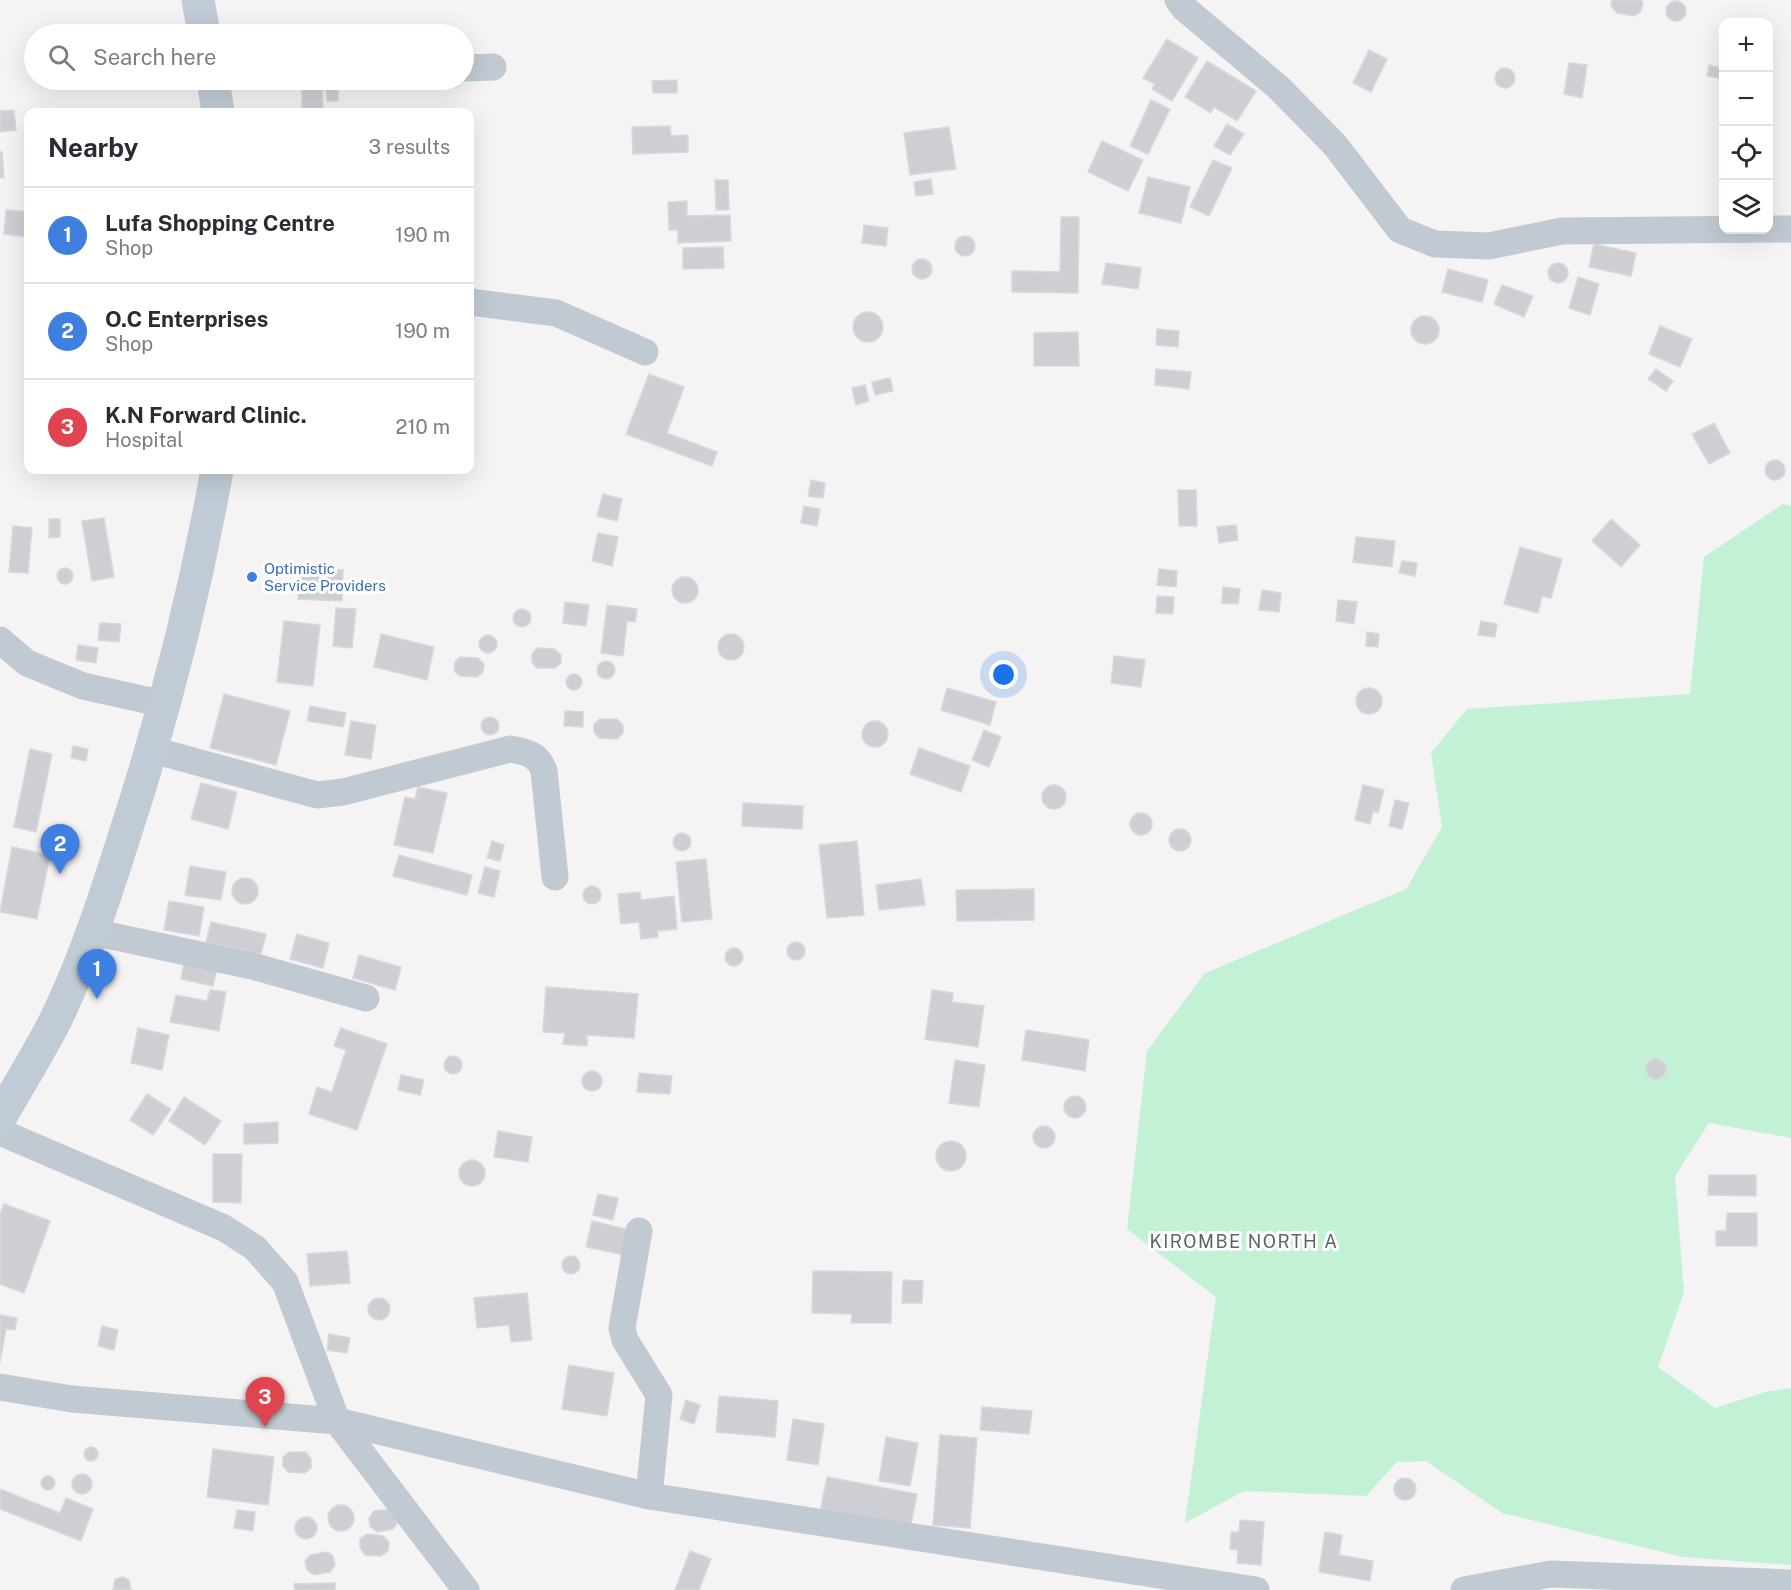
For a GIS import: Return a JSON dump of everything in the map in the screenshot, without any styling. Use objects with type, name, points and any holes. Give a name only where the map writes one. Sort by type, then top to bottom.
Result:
[{"type":"street","points":[[198,0],[202,24]]},
{"type":"street","points":[[1179,0],[1184,8],[1278,87],[1335,145],[1400,230],[1435,244],[1489,246],[1562,231],[1791,229]]},
{"type":"street","points":[[474,68],[493,67]]},
{"type":"street","points":[[215,90],[217,108]]},
{"type":"street","points":[[474,303],[556,313],[645,352]]},
{"type":"street","points":[[0,1118],[57,1016],[93,932],[153,750],[201,561],[216,474]]},
{"type":"street","points":[[0,640],[27,663],[83,686],[164,704]]},
{"type":"street","points":[[153,750],[316,795],[343,792],[510,749],[529,753],[540,760],[544,771],[555,877]]},
{"type":"street","points":[[93,932],[252,966],[366,998]]},
{"type":"street","points":[[0,1132],[224,1228],[255,1248],[285,1282],[337,1421],[466,1590]]},
{"type":"street","points":[[639,1231],[622,1328],[625,1340],[659,1395],[649,1496]]},
{"type":"street","points":[[0,1387],[72,1399],[337,1421],[649,1496],[1256,1590]]},
{"type":"street","points":[[1464,1590],[1551,1574],[1791,1583]]},
{"type":"green space","points":[[1783,504],[1791,506],[1791,1138],[1709,1123],[1675,1176],[1684,1292],[1658,1367],[1715,1408],[1765,1392],[1791,1388],[1791,1565],[1683,1557],[1502,1513],[1426,1461],[1397,1462],[1366,1496],[1244,1491],[1185,1523],[1216,1297],[1127,1229],[1147,1051],[1205,973],[1406,889],[1442,827],[1431,753],[1467,709],[1690,694],[1704,557]]},
{"type":"building","points":[[1612,0],[1641,0],[1643,2],[1641,11],[1634,16],[1617,13],[1611,6]]},
{"type":"building","points":[[1676,1],[1683,4],[1686,11],[1683,18],[1676,21],[1669,18],[1666,11],[1669,4]]},
{"type":"building","points":[[1167,39],[1198,58],[1172,101],[1152,89],[1155,84],[1143,78]]},
{"type":"building","points":[[1369,50],[1387,59],[1371,92],[1353,83]]},
{"type":"building","points":[[1207,61],[1256,91],[1237,121],[1214,107],[1211,113],[1185,97]]},
{"type":"building","points":[[1569,63],[1587,65],[1582,98],[1564,94]]},
{"type":"building","points":[[1709,65],[1719,68],[1718,78],[1707,76]]},
{"type":"building","points":[[1505,68],[1512,71],[1515,78],[1512,85],[1505,88],[1498,85],[1495,78],[1498,71]]},
{"type":"building","points":[[677,80],[677,93],[653,93],[652,81]]},
{"type":"building","points":[[302,90],[322,90],[323,108],[302,108]]},
{"type":"building","points":[[326,90],[338,90],[338,101],[327,101]]},
{"type":"building","points":[[1151,100],[1170,109],[1148,154],[1130,146]]},
{"type":"building","points":[[14,110],[16,130],[0,132],[0,111]]},
{"type":"building","points":[[1227,124],[1244,134],[1230,155],[1214,146]]},
{"type":"building","points":[[670,126],[671,136],[688,135],[688,152],[633,154],[632,127]]},
{"type":"building","points":[[949,127],[956,169],[910,175],[904,133]]},
{"type":"building","points":[[1102,141],[1143,160],[1128,191],[1088,172]]},
{"type":"building","points":[[0,152],[2,152],[4,178],[0,178]]},
{"type":"building","points":[[1213,160],[1232,168],[1209,216],[1190,207]]},
{"type":"building","points":[[1148,177],[1190,187],[1181,223],[1139,213]]},
{"type":"building","points":[[931,179],[933,194],[916,196],[914,182]]},
{"type":"building","points":[[715,180],[728,180],[729,210],[716,210]]},
{"type":"building","points":[[687,201],[687,216],[730,215],[731,241],[678,243],[678,230],[669,230],[668,202]]},
{"type":"building","points":[[6,210],[24,212],[24,236],[4,234]]},
{"type":"building","points":[[1061,217],[1079,217],[1078,293],[1012,292],[1012,271],[1060,272]]},
{"type":"building","points":[[864,225],[888,228],[886,246],[862,243]]},
{"type":"building","points":[[965,236],[972,239],[975,246],[972,253],[965,256],[958,253],[955,246],[958,239]]},
{"type":"building","points":[[1594,244],[1636,253],[1631,276],[1589,267]]},
{"type":"building","points":[[723,247],[724,268],[683,269],[683,248]]},
{"type":"building","points":[[922,259],[929,262],[932,269],[929,276],[922,279],[915,276],[912,269],[915,262]]},
{"type":"building","points":[[1106,263],[1141,268],[1138,289],[1102,284]]},
{"type":"building","points":[[1558,263],[1565,266],[1568,273],[1565,280],[1558,283],[1551,280],[1548,273],[1551,266]]},
{"type":"building","points":[[1448,269],[1488,280],[1482,302],[1442,292]]},
{"type":"building","points":[[1578,277],[1599,284],[1590,315],[1569,308]]},
{"type":"building","points":[[1502,285],[1533,296],[1524,317],[1494,304]]},
{"type":"building","points":[[868,312],[874,313],[882,321],[882,333],[874,341],[868,342],[862,341],[854,333],[853,327],[854,321],[862,313]]},
{"type":"building","points":[[1425,316],[1435,320],[1439,330],[1435,340],[1425,344],[1415,340],[1411,330],[1415,320]]},
{"type":"building","points":[[1660,326],[1692,339],[1680,367],[1649,354]]},
{"type":"building","points":[[1157,329],[1179,331],[1178,347],[1156,345]]},
{"type":"building","points":[[1078,332],[1079,366],[1034,366],[1034,333]]},
{"type":"building","points":[[1156,369],[1191,372],[1189,389],[1155,385]]},
{"type":"building","points":[[1656,369],[1673,381],[1666,391],[1648,379]]},
{"type":"building","points":[[649,374],[684,387],[667,433],[717,452],[712,466],[626,434]]},
{"type":"building","points":[[890,378],[893,391],[875,395],[872,382]]},
{"type":"building","points":[[865,385],[869,401],[856,405],[852,388]]},
{"type":"building","points":[[1714,423],[1730,453],[1709,464],[1692,434]]},
{"type":"building","points":[[1775,460],[1782,463],[1785,470],[1782,477],[1775,480],[1768,477],[1765,470],[1768,463]]},
{"type":"building","points":[[811,480],[825,483],[823,498],[808,496]]},
{"type":"building","points":[[1178,490],[1196,490],[1197,526],[1179,526]]},
{"type":"building","points":[[603,494],[622,499],[617,521],[597,516]]},
{"type":"building","points":[[804,506],[820,509],[817,526],[801,523]]},
{"type":"building","points":[[104,518],[114,577],[92,581],[82,521]]},
{"type":"building","points":[[49,519],[60,519],[60,537],[49,538]]},
{"type":"building","points":[[1611,519],[1640,545],[1621,567],[1592,541]]},
{"type":"building","points":[[1236,525],[1238,540],[1219,543],[1217,527]]},
{"type":"building","points":[[13,526],[32,528],[28,573],[9,572]]},
{"type":"building","points":[[598,533],[618,537],[612,566],[592,561]]},
{"type":"building","points":[[1356,537],[1395,541],[1392,567],[1353,562]]},
{"type":"building","points":[[1520,547],[1562,559],[1551,598],[1542,596],[1538,613],[1504,604]]},
{"type":"building","points":[[1402,561],[1417,563],[1415,576],[1399,573]]},
{"type":"building","points":[[62,568],[68,568],[73,576],[71,582],[62,584],[57,579],[57,573]]},
{"type":"building","points":[[300,568],[343,570],[342,601],[298,599]]},
{"type":"building","points":[[1159,569],[1177,571],[1176,587],[1157,585]]},
{"type":"building","points":[[685,577],[694,581],[698,590],[694,599],[685,603],[676,599],[672,590],[676,581]]},
{"type":"building","points":[[1223,587],[1240,589],[1238,604],[1222,603]]},
{"type":"building","points":[[1262,590],[1281,593],[1279,612],[1259,610]]},
{"type":"building","points":[[1157,596],[1174,597],[1173,614],[1156,613]]},
{"type":"building","points":[[1338,600],[1357,602],[1354,624],[1336,621]]},
{"type":"building","points":[[565,602],[589,605],[586,626],[563,623]]},
{"type":"building","points":[[607,605],[637,609],[635,622],[627,621],[623,656],[601,653]]},
{"type":"building","points":[[336,608],[356,609],[352,648],[333,646]]},
{"type":"building","points":[[522,609],[528,612],[531,618],[528,624],[522,627],[516,624],[513,618],[516,612]]},
{"type":"building","points":[[284,621],[320,625],[313,686],[277,682]]},
{"type":"building","points":[[1481,621],[1497,624],[1495,637],[1478,635]]},
{"type":"building","points":[[100,623],[121,624],[119,642],[98,640]]},
{"type":"building","points":[[1367,632],[1379,634],[1378,647],[1366,646]]},
{"type":"building","points":[[381,634],[434,647],[427,680],[374,667]]},
{"type":"building","points":[[731,634],[740,638],[744,647],[740,656],[731,660],[722,656],[718,647],[722,638]]},
{"type":"building","points":[[484,635],[492,635],[497,640],[495,651],[484,653],[479,648],[479,640]]},
{"type":"building","points":[[78,645],[98,648],[96,663],[76,660]]},
{"type":"building","points":[[537,648],[555,649],[561,655],[561,663],[555,668],[537,668],[532,662],[532,654]]},
{"type":"building","points":[[1114,656],[1145,660],[1141,687],[1111,683]]},
{"type":"building","points":[[460,657],[478,658],[484,664],[483,672],[477,677],[460,676],[454,671],[455,662]]},
{"type":"building","points":[[606,661],[612,664],[615,670],[612,676],[606,679],[600,676],[597,670],[600,664]]},
{"type":"building","points":[[574,674],[582,682],[574,690],[566,682]]},
{"type":"building","points":[[947,688],[996,702],[990,725],[941,710]]},
{"type":"building","points":[[1369,688],[1378,692],[1382,701],[1378,710],[1369,714],[1360,710],[1356,701],[1360,692]]},
{"type":"building","points":[[224,694],[290,711],[276,765],[210,748]]},
{"type":"building","points":[[310,706],[346,713],[343,727],[307,721]]},
{"type":"building","points":[[565,711],[583,712],[583,727],[564,726]]},
{"type":"building","points":[[490,717],[496,720],[499,726],[496,732],[490,735],[484,732],[481,726],[484,720]]},
{"type":"building","points":[[600,719],[617,719],[623,725],[623,733],[617,739],[599,738],[594,732],[594,724]]},
{"type":"building","points":[[351,721],[376,725],[371,759],[345,755]]},
{"type":"building","points":[[875,721],[884,725],[888,734],[884,743],[875,747],[866,743],[862,734],[866,725]]},
{"type":"building","points":[[984,730],[1001,737],[989,767],[972,760]]},
{"type":"building","points":[[73,746],[88,749],[86,761],[71,758]]},
{"type":"building","points":[[919,748],[970,766],[961,792],[910,774]]},
{"type":"building","points":[[30,749],[52,754],[36,832],[14,827]]},
{"type":"building","points":[[201,783],[237,792],[228,829],[191,819]]},
{"type":"building","points":[[1054,785],[1059,786],[1065,792],[1065,802],[1059,808],[1054,809],[1049,808],[1043,802],[1042,797],[1043,792],[1049,786]]},
{"type":"building","points":[[1363,785],[1384,790],[1378,813],[1373,811],[1370,824],[1355,820]]},
{"type":"building","points":[[418,787],[447,793],[433,853],[394,845],[405,797],[415,799]]},
{"type":"building","points":[[1395,800],[1409,803],[1402,829],[1389,826]]},
{"type":"building","points":[[743,803],[803,806],[802,829],[742,826]]},
{"type":"building","points":[[1141,813],[1149,816],[1152,824],[1149,832],[1141,835],[1133,832],[1130,824],[1133,816]]},
{"type":"building","points":[[1180,829],[1188,832],[1191,840],[1188,848],[1180,851],[1172,848],[1169,840],[1172,832]]},
{"type":"building","points":[[678,833],[686,833],[691,838],[689,849],[678,851],[673,846],[673,838]]},
{"type":"building","points":[[492,841],[504,845],[500,861],[487,858]]},
{"type":"building","points":[[857,841],[864,915],[827,918],[819,845]]},
{"type":"building","points":[[12,847],[50,855],[37,919],[0,912]]},
{"type":"building","points":[[399,855],[472,875],[467,895],[393,876]]},
{"type":"building","points":[[706,859],[712,919],[682,922],[676,862]]},
{"type":"building","points":[[190,866],[226,872],[221,900],[185,895]]},
{"type":"building","points":[[485,867],[500,871],[494,897],[478,893]]},
{"type":"building","points":[[245,878],[254,882],[258,891],[254,900],[245,904],[236,900],[232,891],[236,882]]},
{"type":"building","points":[[921,879],[925,905],[879,910],[876,885]]},
{"type":"building","points":[[588,886],[596,886],[601,891],[599,902],[588,904],[583,899],[583,891]]},
{"type":"building","points":[[1034,889],[1034,920],[957,921],[956,890]]},
{"type":"building","points":[[640,892],[641,900],[674,896],[677,929],[657,931],[658,937],[641,939],[639,922],[621,924],[618,894]]},
{"type":"building","points":[[169,901],[204,907],[199,936],[164,930]]},
{"type":"building","points":[[211,922],[266,934],[261,954],[206,942]]},
{"type":"building","points":[[297,934],[329,943],[323,968],[290,959]]},
{"type":"building","points":[[792,942],[800,942],[805,947],[803,958],[792,960],[787,955],[787,947]]},
{"type":"building","points":[[730,948],[738,948],[743,953],[741,964],[730,966],[725,961],[725,953]]},
{"type":"building","points":[[359,955],[401,967],[395,990],[353,978]]},
{"type":"building","points":[[184,962],[217,968],[213,986],[181,979]]},
{"type":"building","points":[[546,987],[638,994],[634,1038],[587,1035],[587,1046],[563,1044],[565,1033],[543,1032]]},
{"type":"building","points":[[210,990],[226,992],[219,1031],[170,1022],[176,995],[207,1001]]},
{"type":"building","points":[[932,990],[953,993],[952,1002],[984,1006],[978,1047],[925,1039]]},
{"type":"building","points":[[138,1028],[169,1035],[162,1070],[131,1063]]},
{"type":"building","points":[[341,1028],[387,1044],[357,1130],[309,1114],[317,1087],[332,1092],[346,1050],[334,1046]]},
{"type":"building","points":[[1026,1030],[1089,1040],[1085,1071],[1022,1060]]},
{"type":"building","points":[[449,1056],[457,1056],[462,1061],[460,1072],[449,1074],[444,1069],[444,1061]]},
{"type":"building","points":[[1656,1059],[1663,1062],[1666,1069],[1663,1076],[1656,1079],[1649,1076],[1646,1069],[1649,1062]]},
{"type":"building","points":[[955,1060],[985,1065],[979,1107],[949,1103]]},
{"type":"building","points":[[592,1071],[599,1074],[602,1081],[599,1088],[592,1091],[585,1088],[582,1081],[585,1074]]},
{"type":"building","points":[[639,1073],[672,1076],[670,1094],[637,1092]]},
{"type":"building","points":[[401,1075],[424,1080],[420,1095],[398,1090]]},
{"type":"building","points":[[147,1094],[171,1109],[153,1135],[130,1120]]},
{"type":"building","points":[[1075,1096],[1083,1099],[1086,1107],[1083,1115],[1075,1118],[1067,1115],[1064,1107],[1067,1099]]},
{"type":"building","points":[[184,1097],[221,1121],[205,1145],[169,1121]]},
{"type":"building","points":[[278,1122],[278,1143],[244,1144],[244,1124]]},
{"type":"building","points":[[1044,1126],[1052,1129],[1055,1137],[1052,1145],[1044,1148],[1036,1145],[1033,1137],[1036,1129]]},
{"type":"building","points":[[498,1131],[532,1137],[528,1162],[494,1157]]},
{"type":"building","points":[[951,1141],[961,1146],[966,1156],[961,1166],[951,1171],[941,1166],[936,1156],[941,1146]]},
{"type":"building","points":[[213,1154],[242,1154],[241,1203],[213,1202]]},
{"type":"building","points":[[472,1160],[482,1163],[485,1173],[482,1183],[472,1186],[462,1183],[459,1173],[462,1163]]},
{"type":"building","points":[[1709,1175],[1756,1175],[1756,1196],[1708,1195]]},
{"type":"building","points":[[598,1194],[618,1198],[613,1220],[593,1215]]},
{"type":"building","points":[[4,1204],[50,1221],[24,1293],[0,1284],[0,1214]]},
{"type":"building","points":[[1727,1213],[1757,1213],[1757,1246],[1716,1246],[1716,1231],[1726,1231]]},
{"type":"building","points":[[592,1221],[630,1230],[625,1255],[586,1247]]},
{"type":"building","points":[[347,1251],[350,1283],[310,1286],[307,1254]]},
{"type":"building","points":[[571,1256],[577,1259],[580,1265],[577,1271],[571,1274],[565,1271],[562,1265],[565,1259]]},
{"type":"building","points":[[813,1271],[892,1272],[891,1323],[851,1323],[852,1314],[812,1313]]},
{"type":"building","points":[[903,1280],[923,1281],[922,1303],[902,1303]]},
{"type":"building","points":[[527,1293],[532,1340],[511,1342],[509,1325],[477,1328],[474,1298]]},
{"type":"building","points":[[379,1298],[387,1301],[390,1309],[387,1317],[379,1320],[371,1317],[368,1309],[371,1301]]},
{"type":"building","points":[[0,1315],[17,1318],[15,1330],[6,1329],[0,1362]]},
{"type":"building","points":[[102,1326],[118,1330],[114,1350],[98,1346]]},
{"type":"building","points":[[329,1334],[350,1338],[347,1353],[327,1350]]},
{"type":"building","points":[[569,1365],[614,1373],[607,1416],[562,1409]]},
{"type":"building","points":[[719,1396],[778,1401],[775,1437],[716,1432]]},
{"type":"building","points":[[686,1400],[700,1405],[694,1424],[680,1419]]},
{"type":"building","points":[[982,1407],[1032,1411],[1029,1434],[980,1430]]},
{"type":"building","points":[[793,1419],[824,1424],[818,1465],[787,1460]]},
{"type":"building","points":[[940,1435],[977,1438],[970,1528],[933,1525]]},
{"type":"building","points":[[886,1437],[918,1443],[910,1486],[879,1481]]},
{"type":"building","points":[[88,1447],[94,1447],[98,1454],[94,1461],[88,1461],[84,1457],[84,1451]]},
{"type":"building","points":[[213,1449],[274,1457],[268,1505],[207,1497]]},
{"type":"building","points":[[289,1452],[306,1452],[311,1459],[311,1468],[305,1473],[288,1472],[283,1466],[283,1457]]},
{"type":"building","points":[[78,1474],[86,1474],[92,1480],[92,1488],[86,1494],[78,1494],[72,1488],[72,1480]]},
{"type":"building","points":[[45,1476],[51,1476],[55,1483],[51,1490],[45,1490],[41,1486],[41,1480]]},
{"type":"building","points":[[827,1477],[917,1494],[910,1529],[820,1512]]},
{"type":"building","points":[[1405,1478],[1413,1481],[1416,1489],[1413,1497],[1405,1500],[1397,1497],[1394,1489],[1397,1481]]},
{"type":"building","points":[[0,1489],[60,1513],[66,1498],[93,1509],[81,1541],[0,1509]]},
{"type":"building","points":[[341,1505],[350,1509],[354,1518],[350,1527],[341,1531],[332,1527],[328,1518],[332,1509]]},
{"type":"building","points":[[389,1509],[398,1522],[393,1529],[377,1532],[370,1526],[369,1518],[374,1511]]},
{"type":"building","points":[[237,1510],[255,1512],[253,1531],[234,1528]]},
{"type":"building","points":[[306,1517],[314,1520],[317,1528],[314,1536],[306,1539],[298,1536],[295,1528],[298,1520]]},
{"type":"building","points":[[1240,1520],[1264,1522],[1261,1565],[1237,1563],[1238,1550],[1230,1549],[1231,1532],[1239,1532]]},
{"type":"building","points":[[1325,1532],[1342,1535],[1339,1555],[1373,1561],[1370,1581],[1319,1572]]},
{"type":"building","points":[[367,1534],[383,1536],[389,1542],[388,1551],[381,1556],[365,1555],[360,1548],[360,1539]]},
{"type":"building","points":[[690,1551],[711,1559],[699,1590],[675,1590]]},
{"type":"building","points":[[327,1552],[333,1556],[335,1565],[330,1572],[314,1575],[307,1570],[305,1561],[310,1555]]},
{"type":"building","points":[[123,1577],[129,1580],[131,1590],[113,1590],[115,1579]]},
{"type":"building","points":[[335,1583],[335,1590],[295,1590],[294,1584]]},
{"type":"place","name":"Optimistic Service Providers","points":[[252,577]]},
{"type":"place","name":"O.C Enterprises","points":[[60,874]]},
{"type":"place","name":"Lufa Shopping Centre","points":[[97,999]]},
{"type":"place","name":"K.N Forward Clinic.","points":[[265,1427]]},
{"type":"district","name":"KIROMBE NORTH A","points":[[1244,1241]]}]
